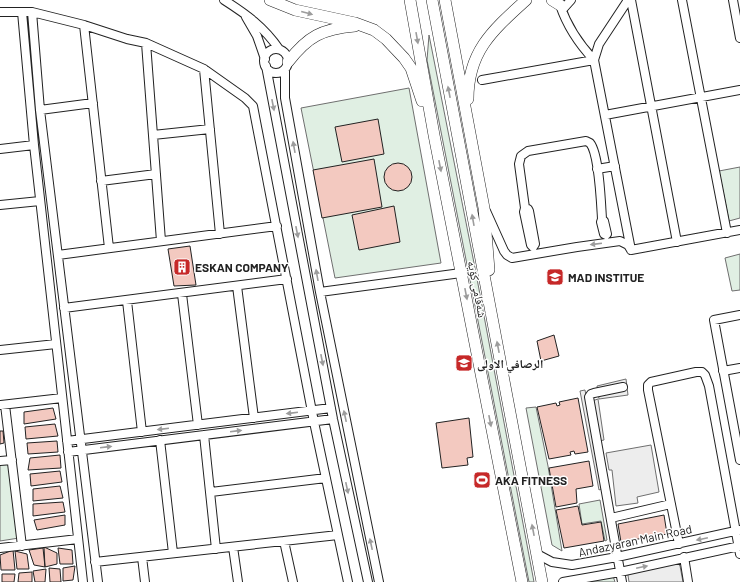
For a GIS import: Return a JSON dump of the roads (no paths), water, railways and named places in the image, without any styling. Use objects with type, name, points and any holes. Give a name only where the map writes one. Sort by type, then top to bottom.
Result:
[{"type":"highway","points":[[270,0],[302,12],[364,26],[374,30],[386,39],[404,58],[411,68],[434,135]]},
{"type":"highway","points":[[405,0],[413,18]]},
{"type":"highway","name":"شەقامی کۆیە","points":[[410,0],[434,135],[522,582]]},
{"type":"highway","name":"شەقامی کۆیە","points":[[432,0],[542,582]]},
{"type":"highway","points":[[445,0],[487,228],[490,307]]},
{"type":"highway","points":[[468,121],[469,78],[478,52],[494,29],[526,0]]},
{"type":"highway","points":[[286,66],[304,44],[317,34],[340,28],[364,26]]},
{"type":"street","points":[[224,0],[257,23],[279,49],[285,52],[288,59],[286,66],[285,98],[320,292],[379,582]]},
{"type":"street","points":[[571,0],[558,4],[575,37],[594,60],[631,250]]},
{"type":"street","points":[[594,60],[599,44],[628,0]]},
{"type":"street","points":[[631,0],[677,242]]},
{"type":"street","points":[[682,0],[726,233]]},
{"type":"street","points":[[733,0],[740,38]]},
{"type":"street","points":[[238,9],[253,28],[260,43],[265,63],[330,408],[368,582]]},
{"type":"street","points":[[0,12],[32,12],[146,43],[204,69],[245,98],[253,106],[314,422],[348,582]]},
{"type":"street","points":[[22,12],[34,145],[83,582]]},
{"type":"street","points":[[32,12],[40,110],[98,582]]},
{"type":"street","points":[[84,25],[109,248]]},
{"type":"street","points":[[146,43],[161,241]]},
{"type":"street","points":[[265,63],[268,52],[279,49]]},
{"type":"street","points":[[482,80],[594,60]]},
{"type":"street","points":[[265,63],[273,72],[280,72],[286,66]]},
{"type":"street","points":[[204,69],[220,234]]},
{"type":"street","points":[[605,115],[740,90]]},
{"type":"street","points":[[40,110],[93,103]]},
{"type":"street","points":[[153,135],[210,129]]},
{"type":"street","points":[[525,208],[519,164],[521,156],[528,151],[586,141],[592,146],[597,169],[602,219]]},
{"type":"street","points":[[0,150],[34,145]]},
{"type":"street","points":[[597,169],[615,166]]},
{"type":"street","points":[[101,181],[156,174]]},
{"type":"street","points":[[0,205],[40,201]]},
{"type":"street","points":[[484,208],[506,255],[512,258],[620,241],[628,245],[631,250]]},
{"type":"street","points":[[58,255],[277,226]]},
{"type":"street","points":[[631,250],[740,230]]},
{"type":"street","points":[[320,292],[461,273]]},
{"type":"street","points":[[64,308],[182,294],[287,279]]},
{"type":"street","points":[[237,286],[254,418]]},
{"type":"street","points":[[182,294],[198,425]]},
{"type":"street","points":[[127,301],[142,432]]},
{"type":"street","points":[[740,315],[714,320],[723,371],[736,422],[740,460]]},
{"type":"street","points":[[0,350],[56,344]]},
{"type":"street","points":[[723,371],[740,368]]},
{"type":"street","points":[[563,582],[620,572],[684,558],[740,549],[738,531],[709,386],[705,375],[702,372],[651,382],[648,385],[679,544]]},
{"type":"street","points":[[622,582],[589,398],[591,394],[594,393],[623,387]]},
{"type":"street","points":[[22,546],[12,460],[2,405],[62,398]]},
{"type":"street","points":[[67,441],[330,408]]},
{"type":"street","points":[[68,452],[333,419]]},
{"type":"street","points":[[204,435],[216,549]]},
{"type":"street","points":[[160,440],[173,553]]},
{"type":"street","points":[[0,461],[12,460]]},
{"type":"street","points":[[210,492],[326,478]]},
{"type":"street","points":[[611,518],[671,504]]},
{"type":"street","name":"Andazyaran Main Road","points":[[537,554],[558,564],[572,565],[588,563],[738,531]]},
{"type":"street","points":[[95,562],[338,535]]},
{"type":"street","points":[[0,548],[78,539]]},
{"type":"street","points":[[284,541],[293,582]]},
{"type":"street","points":[[233,547],[238,582]]},
{"type":"street","points":[[142,557],[145,582]]},
{"type":"street","points":[[684,558],[688,582]]},
{"type":"street","points":[[588,563],[590,577]]},
{"type":"place","name":"ESKAN COMPANY","points":[[182,267]]},
{"type":"place","name":"MAD INSTITUE","points":[[555,277]]},
{"type":"place","name":"الرصافي الاولى","points":[[464,363]]},
{"type":"place","name":"AKA FITNESS","points":[[482,480]]}]
